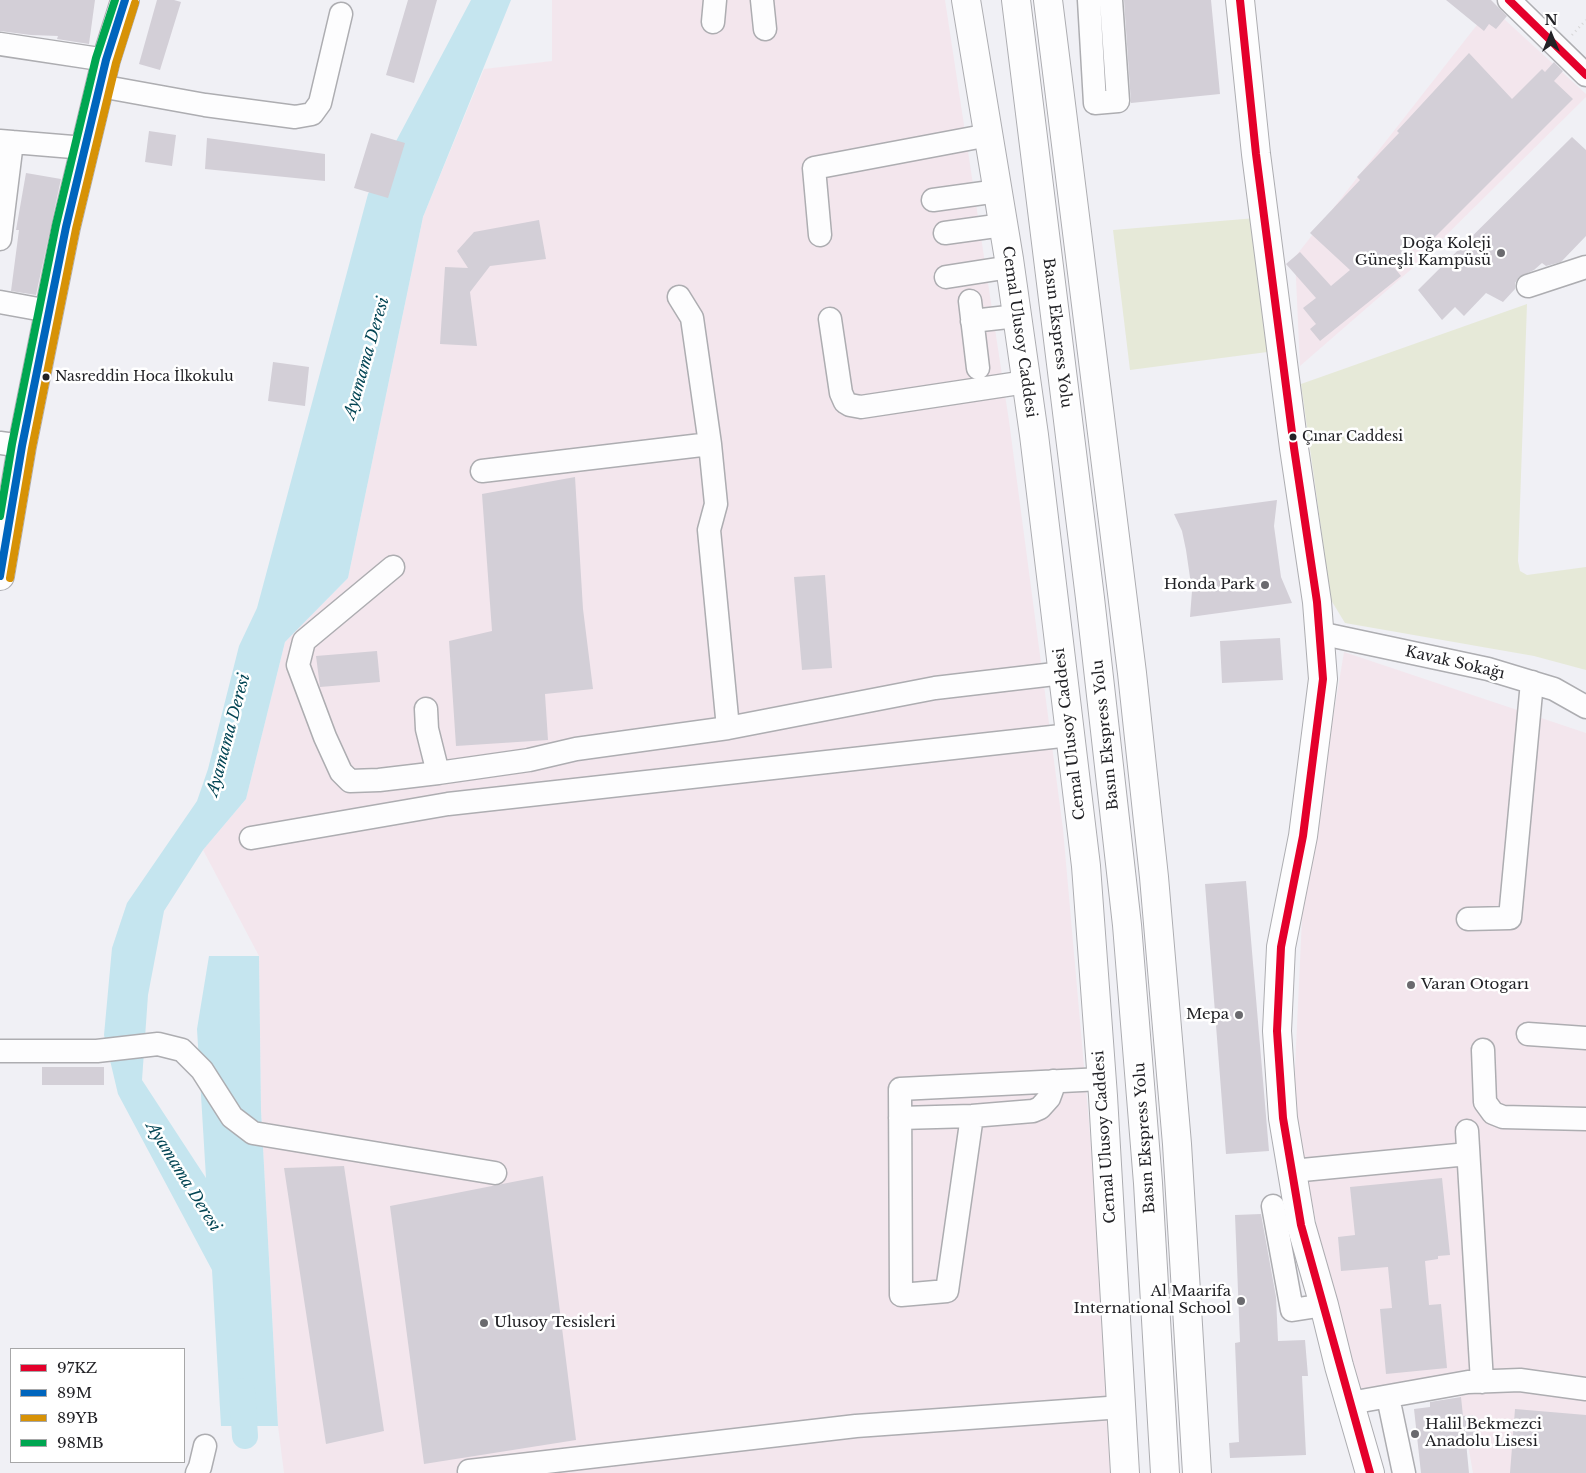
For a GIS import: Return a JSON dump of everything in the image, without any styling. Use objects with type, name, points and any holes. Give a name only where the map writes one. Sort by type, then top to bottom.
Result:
[{"type":"main road","points":[[0,576],[11,444],[49,311],[66,227],[103,73],[125,0]]},
{"type":"main road","name":"Cemal Ulusoy Caddesi","points":[[966,0],[1017,316],[1086,866],[1102,1079],[1125,1473]]},
{"type":"main road","points":[[998,0],[1012,95],[1019,128],[1037,178]]},
{"type":"main road","name":"Basın Ekspress Yolu","points":[[1016,0],[1090,598],[1127,925],[1148,1174],[1165,1473]]},
{"type":"main road","name":"Basın Ekspress Yolu","points":[[1048,0],[1132,673],[1160,941],[1179,1164],[1197,1473]]},
{"type":"main road","points":[[1064,0],[1084,209],[1078,240]]},
{"type":"main road","points":[[1240,0],[1256,154],[1294,448],[1317,602],[1323,679],[1303,836],[1281,947],[1277,1031],[1283,1118],[1301,1225],[1370,1473]]},
{"type":"street","points":[[713,22],[715,0]]},
{"type":"street","points":[[762,0],[765,29]]},
{"type":"street","points":[[1089,0],[1095,103],[1118,101],[1111,0]]},
{"type":"street","points":[[1509,0],[1586,75]]},
{"type":"street","points":[[0,44],[103,73],[205,105],[295,117],[312,114],[320,103],[341,14]]},
{"type":"street","points":[[820,235],[814,168],[989,135]]},
{"type":"street","points":[[0,239],[6,142],[85,148]]},
{"type":"street","points":[[933,200],[998,191]]},
{"type":"street","points":[[945,233],[1003,224]]},
{"type":"street","points":[[946,276],[1010,267]]},
{"type":"street","points":[[1528,286],[1586,267]]},
{"type":"street","points":[[679,297],[692,318],[710,444],[716,504],[709,530],[728,728]]},
{"type":"street","points":[[0,302],[49,311]]},
{"type":"street","points":[[978,368],[971,311],[1017,316]]},
{"type":"street","points":[[830,320],[841,393],[845,402],[850,405],[861,407],[1026,382]]},
{"type":"street","points":[[482,471],[710,444]]},
{"type":"street","points":[[393,567],[304,641],[298,665],[325,737],[341,772],[350,781],[438,774],[529,760],[576,749],[728,728],[935,688],[1063,673]]},
{"type":"street","name":"Kavak Sokağı","points":[[1319,633],[1488,669],[1554,689],[1586,707]]},
{"type":"street","points":[[1468,919],[1510,918],[1532,682]]},
{"type":"street","points":[[426,709],[427,729],[438,774]]},
{"type":"street","points":[[251,838],[448,804],[1070,735]]},
{"type":"street","points":[[529,760],[534,794]]},
{"type":"street","points":[[1528,1034],[1586,1038]]},
{"type":"street","points":[[0,1051],[97,1051],[158,1044],[182,1050],[202,1070],[232,1117],[254,1133],[495,1173]]},
{"type":"street","points":[[1483,1050],[1485,1102],[1492,1113],[1503,1117],[1586,1119]]},
{"type":"street","points":[[972,1116],[947,1291],[901,1295],[900,1089],[1102,1079]]},
{"type":"street","points":[[900,1118],[972,1116],[1033,1111],[1045,1104],[1050,1098],[1053,1081]]},
{"type":"street","points":[[1467,1131],[1482,1382]]},
{"type":"street","points":[[1292,1171],[1468,1154]]},
{"type":"street","points":[[1273,1206],[1292,1310],[1324,1304]]},
{"type":"street","points":[[1350,1403],[1468,1382],[1520,1380],[1586,1389]]},
{"type":"street","points":[[1388,1396],[1404,1473]]},
{"type":"street","points":[[470,1471],[856,1426],[1122,1407]]},
{"type":"street","points":[[197,1473],[205,1446]]},
{"type":"shaded area","points":[[552,0],[945,0],[1009,421],[1063,829],[1106,1315],[1110,1473],[284,1473],[278,1426],[261,1110],[259,956],[203,850],[246,799],[285,642],[348,578],[423,217],[484,69],[552,61]]},
{"type":"shaded area","points":[[1491,7],[1586,94],[1586,97],[1415,266],[1300,366],[1295,257]]},
{"type":"shaded area","points":[[1344,652],[1586,733],[1586,1473],[1473,1473],[1457,1382],[1352,1395],[1293,1111],[1303,897]]},
{"type":"green space","points":[[1256,218],[1275,351],[1130,370],[1113,230]]},
{"type":"green space","points":[[1527,304],[1518,561],[1520,571],[1527,575],[1586,567],[1586,670],[1534,656],[1345,623],[1331,600],[1301,384]]},
{"type":"water","points":[[471,0],[511,0],[423,217],[348,578],[285,642],[246,799],[203,850],[164,911],[148,995],[142,1080],[206,1178],[197,1029],[209,956],[259,956],[261,1110],[278,1426],[221,1426],[212,1270],[118,1094],[104,1035],[112,948],[127,903],[197,801],[208,769],[239,646],[257,608],[368,194]]},
{"type":"building","points":[[0,0],[95,0],[89,44],[57,39],[58,36],[0,31]]},
{"type":"building","points":[[157,0],[181,2],[160,70],[139,64]]},
{"type":"building","points":[[408,0],[437,0],[414,83],[386,75]]},
{"type":"building","points":[[1124,0],[1211,0],[1220,94],[1131,103]]},
{"type":"building","points":[[1446,0],[1491,0],[1507,16],[1496,29],[1489,24],[1484,31]]},
{"type":"building","points":[[1469,53],[1512,99],[1542,69],[1545,72],[1554,62],[1563,71],[1554,81],[1573,99],[1421,251],[1414,244],[1393,266],[1401,276],[1320,341],[1310,329],[1316,324],[1303,308],[1316,298],[1286,264],[1300,252],[1331,286],[1350,270],[1310,233],[1360,180],[1357,177],[1399,133],[1397,131]]},
{"type":"building","points":[[149,131],[176,135],[172,166],[145,162]]},
{"type":"building","points":[[371,133],[405,143],[388,198],[354,188]]},
{"type":"building","points":[[1572,137],[1586,150],[1586,236],[1561,262],[1546,266],[1542,263],[1534,270],[1519,277],[1515,283],[1515,289],[1503,302],[1486,293],[1464,316],[1455,307],[1442,320],[1418,290]]},
{"type":"building","points":[[207,138],[325,154],[325,181],[205,169]]},
{"type":"building","points":[[26,173],[61,179],[36,295],[11,291],[19,230],[16,230]]},
{"type":"building","points":[[539,220],[546,259],[490,266],[470,292],[477,346],[440,344],[445,267],[468,268],[457,251],[474,232]]},
{"type":"building","points":[[273,362],[309,367],[305,406],[268,401]]},
{"type":"building","points":[[575,477],[583,609],[593,689],[545,694],[548,740],[456,746],[449,641],[492,631],[482,494]]},
{"type":"building","points":[[1277,500],[1274,526],[1281,577],[1292,603],[1190,617],[1192,591],[1186,550],[1182,531],[1174,514]]},
{"type":"building","points":[[825,575],[832,668],[802,670],[794,577]]},
{"type":"building","points":[[1280,638],[1283,680],[1222,683],[1220,641]]},
{"type":"building","points":[[377,651],[380,682],[320,687],[316,656]]},
{"type":"building","points":[[1246,881],[1269,1151],[1226,1154],[1205,884]]},
{"type":"building","points":[[42,1067],[104,1067],[104,1085],[42,1085]]},
{"type":"building","points":[[344,1166],[384,1431],[326,1444],[284,1168]]},
{"type":"building","name":"Ulusoy Tesisleri","points":[[543,1176],[576,1440],[424,1464],[390,1206]]},
{"type":"building","points":[[1442,1178],[1450,1255],[1438,1256],[1438,1259],[1425,1261],[1429,1305],[1441,1304],[1447,1368],[1386,1374],[1380,1309],[1392,1308],[1388,1267],[1341,1271],[1338,1237],[1355,1235],[1350,1187]]},
{"type":"building","points":[[1261,1214],[1276,1297],[1278,1341],[1305,1340],[1308,1376],[1302,1376],[1306,1455],[1230,1458],[1229,1443],[1239,1442],[1235,1343],[1240,1342],[1235,1215]]},
{"type":"building","points":[[1461,1397],[1463,1416],[1473,1415],[1476,1441],[1466,1442],[1469,1473],[1421,1473],[1414,1409],[1430,1407],[1430,1402]]},
{"type":"building","points":[[1515,1409],[1586,1415],[1586,1473],[1510,1473]]},
{"type":"waterway","name":"Ayamama Deresi","points":[[242,1391],[245,1436]]},
{"type":"transit line","name":"98MB","points":[[0,516],[12,444],[56,225],[96,58],[115,0]]},
{"type":"transit line","name":"89M","points":[[0,576],[22,446],[66,227],[106,60],[125,0]]},
{"type":"transit line","name":"97KZ","points":[[1240,0],[1256,154],[1294,448],[1317,602],[1323,679],[1303,836],[1281,947],[1277,1031],[1283,1118],[1301,1225],[1370,1473]]},
{"type":"transit line","name":"97KZ","points":[[1509,0],[1586,75]]},
{"type":"transit line","name":"89YB","points":[[10,578],[32,448],[76,229],[116,63],[135,3]]},
{"type":"place","name":"Doğa Koleji Güneşli Kampüsü","points":[[1501,253]]},
{"type":"place","name":"Nasreddin Hoca İlkokulu","points":[[46,377]]},
{"type":"place","name":"Çınar Caddesi","points":[[1293,437]]},
{"type":"place","name":"Honda Park","points":[[1265,585]]},
{"type":"place","name":"Varan Otogarı","points":[[1411,985]]},
{"type":"place","name":"Mepa","points":[[1239,1015]]},
{"type":"place","name":"Al Maarifa International School","points":[[1241,1301]]},
{"type":"place","name":"Ulusoy Tesisleri","points":[[484,1323]]},
{"type":"place","name":"Halil Bekmezci Anadolu Lisesi","points":[[1415,1434]]}]
